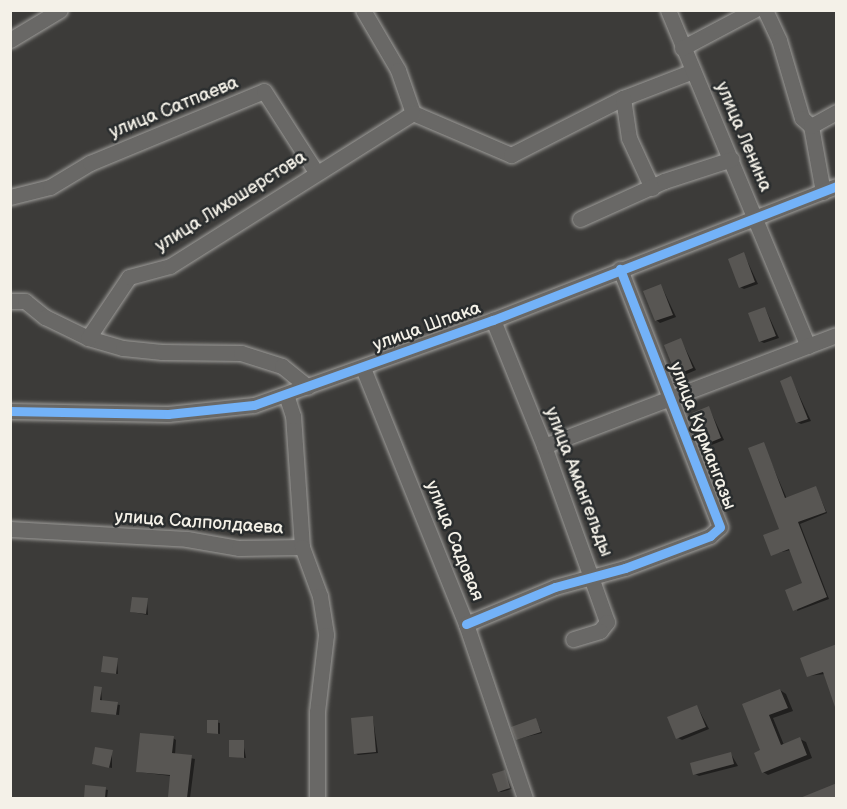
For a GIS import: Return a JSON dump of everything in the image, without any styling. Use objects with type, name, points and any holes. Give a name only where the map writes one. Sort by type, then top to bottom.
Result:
[{"type":"street","points":[[10,40],[60,10]]},
{"type":"street","points":[[363,10],[398,70],[413,113],[511,155],[623,98],[693,71]]},
{"type":"street","name":"улица Ленина","points":[[668,10],[808,346]]},
{"type":"street","points":[[682,48],[754,10]]},
{"type":"street","points":[[765,10],[779,40],[802,118],[811,126],[830,189]]},
{"type":"street","name":"улица Сатпаева","points":[[10,197],[50,186],[90,163],[264,91],[316,172]]},
{"type":"street","points":[[623,98],[629,138],[652,188]]},
{"type":"street","points":[[811,126],[837,112]]},
{"type":"street","name":"улица Лихошерстова","points":[[88,338],[129,277],[170,266],[413,113]]},
{"type":"street","points":[[579,219],[652,188],[732,159]]},
{"type":"street","name":"улица Шпака","points":[[10,411],[168,414],[226,410],[286,395],[493,320],[830,189]]},
{"type":"street","name":"улица Курмангазы","points":[[466,624],[592,576],[625,568],[710,536],[720,527],[620,269]]},
{"type":"street","points":[[10,301],[25,301],[45,317],[88,338],[123,348],[162,352],[241,353],[282,366],[308,387]]},
{"type":"street","name":"улица Амангельды","points":[[493,320],[544,446],[608,622],[600,631],[573,639]]},
{"type":"street","points":[[544,446],[837,335]]},
{"type":"street","name":"улица Садовая","points":[[363,368],[466,624],[525,798]]},
{"type":"street","name":"улица Салполдаева","points":[[10,529],[187,539],[239,548],[302,547],[292,416],[286,395]]},
{"type":"street","points":[[302,547],[320,596],[326,635],[317,712],[317,798]]},
{"type":"building","points":[[744,252],[755,282],[739,288],[728,259]]},
{"type":"building","points":[[661,284],[673,315],[655,321],[643,291]]},
{"type":"building","points":[[765,307],[776,336],[759,342],[748,313]]},
{"type":"building","points":[[681,338],[693,368],[676,375],[664,345]]},
{"type":"building","points":[[791,376],[808,419],[796,423],[780,381]]},
{"type":"building","points":[[709,406],[721,438],[704,445],[692,413]]},
{"type":"building","points":[[764,442],[785,498],[816,486],[826,512],[798,522],[827,597],[793,611],[785,590],[802,583],[789,549],[771,556],[763,535],[779,529],[748,448]]},
{"type":"building","points":[[132,597],[148,598],[146,614],[130,612]]},
{"type":"building","points":[[837,644],[837,707],[835,707],[823,672],[807,677],[800,658]]},
{"type":"building","points":[[103,656],[118,658],[116,674],[101,672]]},
{"type":"building","points":[[94,686],[102,687],[100,700],[118,702],[116,715],[91,712]]},
{"type":"building","points":[[780,689],[788,708],[769,715],[781,745],[800,737],[807,755],[762,773],[754,753],[760,750],[742,704]]},
{"type":"building","points":[[697,705],[706,727],[676,739],[667,717]]},
{"type":"building","points":[[373,716],[376,752],[354,754],[351,718]]},
{"type":"building","points":[[536,718],[541,732],[516,740],[511,727]]},
{"type":"building","points":[[207,720],[218,720],[218,734],[207,733]]},
{"type":"building","points":[[140,733],[174,736],[172,753],[192,755],[187,798],[168,797],[170,775],[136,772]]},
{"type":"building","points":[[229,740],[244,740],[244,758],[229,757]]},
{"type":"building","points":[[95,747],[113,750],[109,768],[92,764]]},
{"type":"building","points":[[731,752],[734,764],[693,775],[690,763]]},
{"type":"building","points":[[505,770],[510,788],[498,792],[492,774]]},
{"type":"building","points":[[837,783],[837,798],[800,798]]},
{"type":"building","points":[[85,785],[106,787],[105,798],[84,798]]},
{"type":"cycle path","points":[[10,411],[168,414],[254,405],[493,320],[836,186]]},
{"type":"cycle path","points":[[466,624],[555,587],[625,568],[710,536],[720,527],[620,269]]}]
